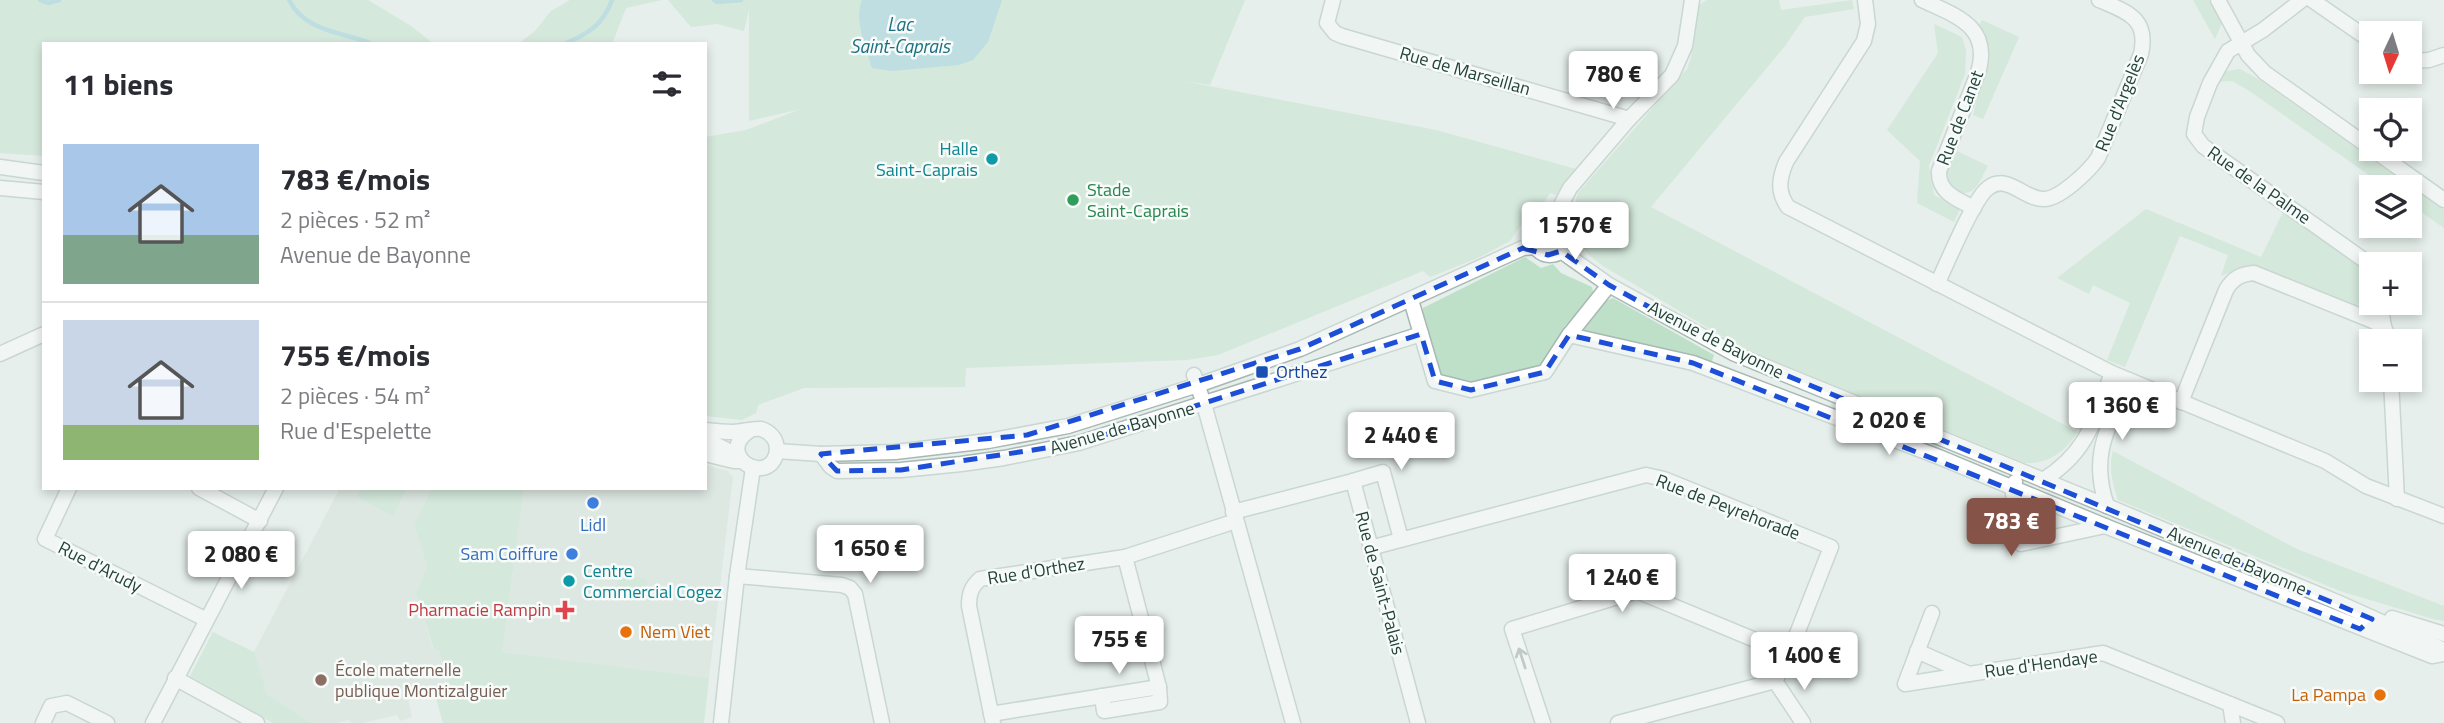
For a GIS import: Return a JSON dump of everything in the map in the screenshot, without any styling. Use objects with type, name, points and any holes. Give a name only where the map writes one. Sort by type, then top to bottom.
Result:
[{"type":"street","name":"Rue de Marseillan","points":[[1333,0],[1328,23],[1335,33],[1342,36],[1629,119]]},
{"type":"street","points":[[1559,224],[1562,203],[1570,188],[1678,65],[1685,46],[1692,0]]},
{"type":"street","points":[[1864,0],[1868,24],[1864,41],[1786,162],[1780,178],[1781,195],[1788,207],[2112,373],[2325,461],[2366,486],[2444,516]]},
{"type":"street","name":"Rue de Canet","points":[[1922,0],[1966,21],[1980,41],[1978,73],[1939,171],[1940,184],[1944,191],[1974,208]]},
{"type":"street","name":"Rue d'Argelès","points":[[1937,284],[1985,190],[1996,184],[2009,185],[2040,199],[2051,198],[2087,172],[2098,159],[2141,54],[2143,38],[2142,30],[2134,18],[2099,0]]},
{"type":"street","points":[[2218,0],[2240,42],[2256,64],[2276,82],[2444,200]]},
{"type":"street","name":"Rue de la Palme","points":[[2302,0],[2263,30],[2228,51],[2210,83],[2194,125],[2196,139],[2359,256]]},
{"type":"street","points":[[2312,0],[2359,33]]},
{"type":"street","points":[[2422,60],[2444,55]]},
{"type":"street","points":[[0,167],[42,173]]},
{"type":"street","points":[[0,188],[42,191]]},
{"type":"street","points":[[1541,224],[1559,224],[1567,234],[1567,240],[1561,251],[1548,255],[1536,247],[1534,235],[1541,224]]},
{"type":"street","name":"Avenue de Bayonne","points":[[777,451],[821,454],[894,452],[1027,435],[1069,426],[1196,380],[1300,349],[1523,248],[1536,247]]},
{"type":"street","name":"Avenue de Bayonne","points":[[1561,251],[1609,285],[1735,354],[2337,602],[2370,620],[2444,634]]},
{"type":"street","points":[[2182,402],[2226,290],[2236,277],[2254,273],[2373,321],[2381,329]]},
{"type":"street","points":[[1412,300],[1436,381],[1471,390],[1545,372],[1569,335],[1609,285]]},
{"type":"street","name":"Avenue de Bayonne","points":[[821,454],[836,471],[901,470],[994,460],[1079,443],[1422,334]]},
{"type":"street","points":[[1,353],[42,335]]},
{"type":"street","name":"Avenue de Bayonne","points":[[1569,335],[1693,363],[2105,526],[2370,620],[2444,652]]},
{"type":"street","points":[[2043,480],[2067,464],[2086,439],[2112,373]]},
{"type":"street","points":[[1196,380],[1293,723]]},
{"type":"street","points":[[2107,506],[2100,477],[2101,448],[2129,380]]},
{"type":"street","points":[[2392,392],[2397,499]]},
{"type":"street","points":[[707,430],[732,432],[760,429],[775,440],[777,451],[768,465],[707,454]]},
{"type":"street","points":[[721,723],[737,576],[744,462],[737,448],[739,439],[749,431]]},
{"type":"street","points":[[707,440],[744,462]]},
{"type":"street","points":[[1235,516],[1383,471],[1401,539]]},
{"type":"street","points":[[2020,471],[2012,487],[2021,544],[2105,526]]},
{"type":"street","name":"Rue de Peyrehorade","points":[[1370,548],[1646,475],[1664,479],[1831,547],[1789,654],[1775,681]]},
{"type":"street","name":"Rue de Saint-Palais","points":[[1353,481],[1418,723]]},
{"type":"street","name":"Rue d'Arudy","points":[[68,490],[45,539],[205,619]]},
{"type":"street","points":[[203,490],[260,520]]},
{"type":"street","points":[[153,723],[274,490]]},
{"type":"street","name":"Rue d'Orthez","points":[[992,718],[969,606],[973,585],[980,579],[1125,558],[1235,516]]},
{"type":"street","points":[[992,718],[1159,687],[1125,558]]},
{"type":"street","points":[[737,576],[842,585],[850,588],[855,594],[882,723]]},
{"type":"street","points":[[1544,723],[1512,629],[1637,592],[1789,654]]},
{"type":"street","name":"Rue d'Hendaye","points":[[1932,613],[1905,684],[2104,653],[2277,723]]},
{"type":"street","name":"Rue d'Hendaye","points":[[1917,651],[1969,674]]},
{"type":"street","points":[[175,678],[257,723]]},
{"type":"street","points":[[1618,723],[1675,716],[1775,681],[1803,723]]},
{"type":"street","points":[[43,723],[51,706],[67,703],[107,723]]},
{"type":"street","points":[[2230,704],[2233,723]]},
{"type":"highlighted area","points":[[1523,248],[1548,255],[1561,251],[1609,285],[1735,354],[2372,619],[2360,629],[1693,363],[1569,335],[1545,372],[1471,390],[1435,381],[1421,334],[1079,443],[901,470],[837,471],[821,454],[1027,435],[1300,349]]},
{"type":"shaded area","points":[[707,466],[728,471],[733,477],[709,678],[502,652],[524,490],[707,490]]},
{"type":"shaded area","points":[[339,490],[431,490],[414,525],[427,566],[416,593],[433,649],[439,649],[450,685],[434,688],[436,699],[427,691],[408,698],[412,717],[400,721],[397,715],[363,723],[352,723],[348,720],[338,723],[311,723],[266,695],[254,652]]},
{"type":"green space","points":[[0,0],[368,0],[431,42],[42,42],[42,156],[0,153]]},
{"type":"green space","points":[[570,0],[662,0],[626,8],[613,42],[521,42],[535,31],[551,11]]},
{"type":"green space","name":"Stade Saint-Caprais","points":[[668,0],[1245,0],[1210,85],[1183,81],[1436,130],[1576,169],[1556,195],[1550,193],[1541,207],[1528,215],[1510,241],[1478,258],[1430,277],[1423,271],[1218,355],[1187,360],[966,368],[965,387],[804,388],[758,405],[756,413],[742,420],[707,416],[707,137],[746,130],[801,109],[749,121],[749,9],[744,31],[717,24],[691,27]]},
{"type":"green space","points":[[1707,0],[1779,0],[1781,10],[1852,0],[1854,9],[1805,17],[1785,46],[1651,207],[2078,432],[2056,455],[2042,461],[2025,463],[1744,349],[1603,266],[1587,252],[1582,245],[1576,222],[1578,193],[1687,69],[1699,5]]},
{"type":"green space","points":[[2193,0],[2209,0],[2222,23],[2215,39]]},
{"type":"green space","points":[[1982,20],[2019,37],[1983,119],[1973,115],[1983,77],[1978,27]]},
{"type":"green space","points":[[1934,24],[1962,37],[1966,50],[1965,74],[1929,166],[1934,195],[1960,209],[1954,222],[1917,203],[1920,161],[1887,130],[1938,53]]},
{"type":"green space","points":[[2240,69],[2255,77],[2359,150],[2359,161],[2374,161],[2394,175],[2369,175],[2248,90],[2232,81],[2217,82],[2227,71]]},
{"type":"green space","points":[[1955,150],[1988,166],[1977,185],[1969,192],[1963,193],[1948,187],[1944,172]]},
{"type":"green space","points":[[2422,195],[2444,210],[2444,228],[2422,212]]},
{"type":"green space","points":[[2146,209],[2261,257],[2284,210],[2359,261],[2359,305],[2351,306],[2254,265],[2221,276],[2228,255],[2180,236],[2125,367],[2107,360],[2130,303],[2093,285],[2089,294],[2057,278]]},
{"type":"green space","points":[[1525,257],[1541,268],[1553,264],[1561,273],[1592,287],[1594,296],[1565,326],[1539,369],[1475,383],[1462,383],[1438,374],[1422,319],[1423,308]]},
{"type":"green space","points":[[1613,298],[1714,355],[1711,364],[1583,331],[1599,304]]},
{"type":"green space","points":[[2113,451],[2297,549],[2444,606],[2444,621],[2340,591],[2118,500],[2111,470]]},
{"type":"green space","points":[[361,490],[406,490],[393,516],[358,497]]},
{"type":"green space","points":[[431,490],[524,490],[502,652],[709,678],[704,723],[443,723],[433,688],[450,684],[439,650],[434,650],[416,593],[427,566],[414,525]]},
{"type":"green space","points":[[622,575],[644,578],[647,581],[646,591],[642,594],[617,591],[617,579]]},
{"type":"green space","points":[[213,632],[254,652],[267,695],[311,723],[273,723],[190,676]]},
{"type":"water","name":"Lac Saint-Caprais","points":[[862,0],[1002,0],[988,42],[973,60],[959,65],[891,71],[872,68],[860,25]]},
{"type":"waterway","points":[[40,0],[48,3],[59,0]]},
{"type":"waterway","points":[[289,0],[296,11],[315,25],[366,42]]},
{"type":"waterway","points":[[568,42],[594,28],[612,0]]},
{"type":"waterway","points":[[714,0],[741,0]]},
{"type":"place","name":"Halle Saint-Caprais","points":[[992,159]]},
{"type":"place","name":"Stade Saint-Caprais","points":[[1073,200]]},
{"type":"place","name":"Orthez","points":[[1262,372]]},
{"type":"place","name":"Lidl","points":[[593,503]]},
{"type":"place","name":"Sam Coiffure","points":[[572,554]]},
{"type":"place","name":"Centre Commercial Cogez","points":[[569,581]]},
{"type":"place","name":"Pharmacie Rampin","points":[[565,610]]},
{"type":"place","name":"Nem Viet","points":[[626,632]]},
{"type":"place","name":"École maternelle publique Montizalguier","points":[[321,680]]},
{"type":"place","name":"La Pampa","points":[[2380,695]]}]
